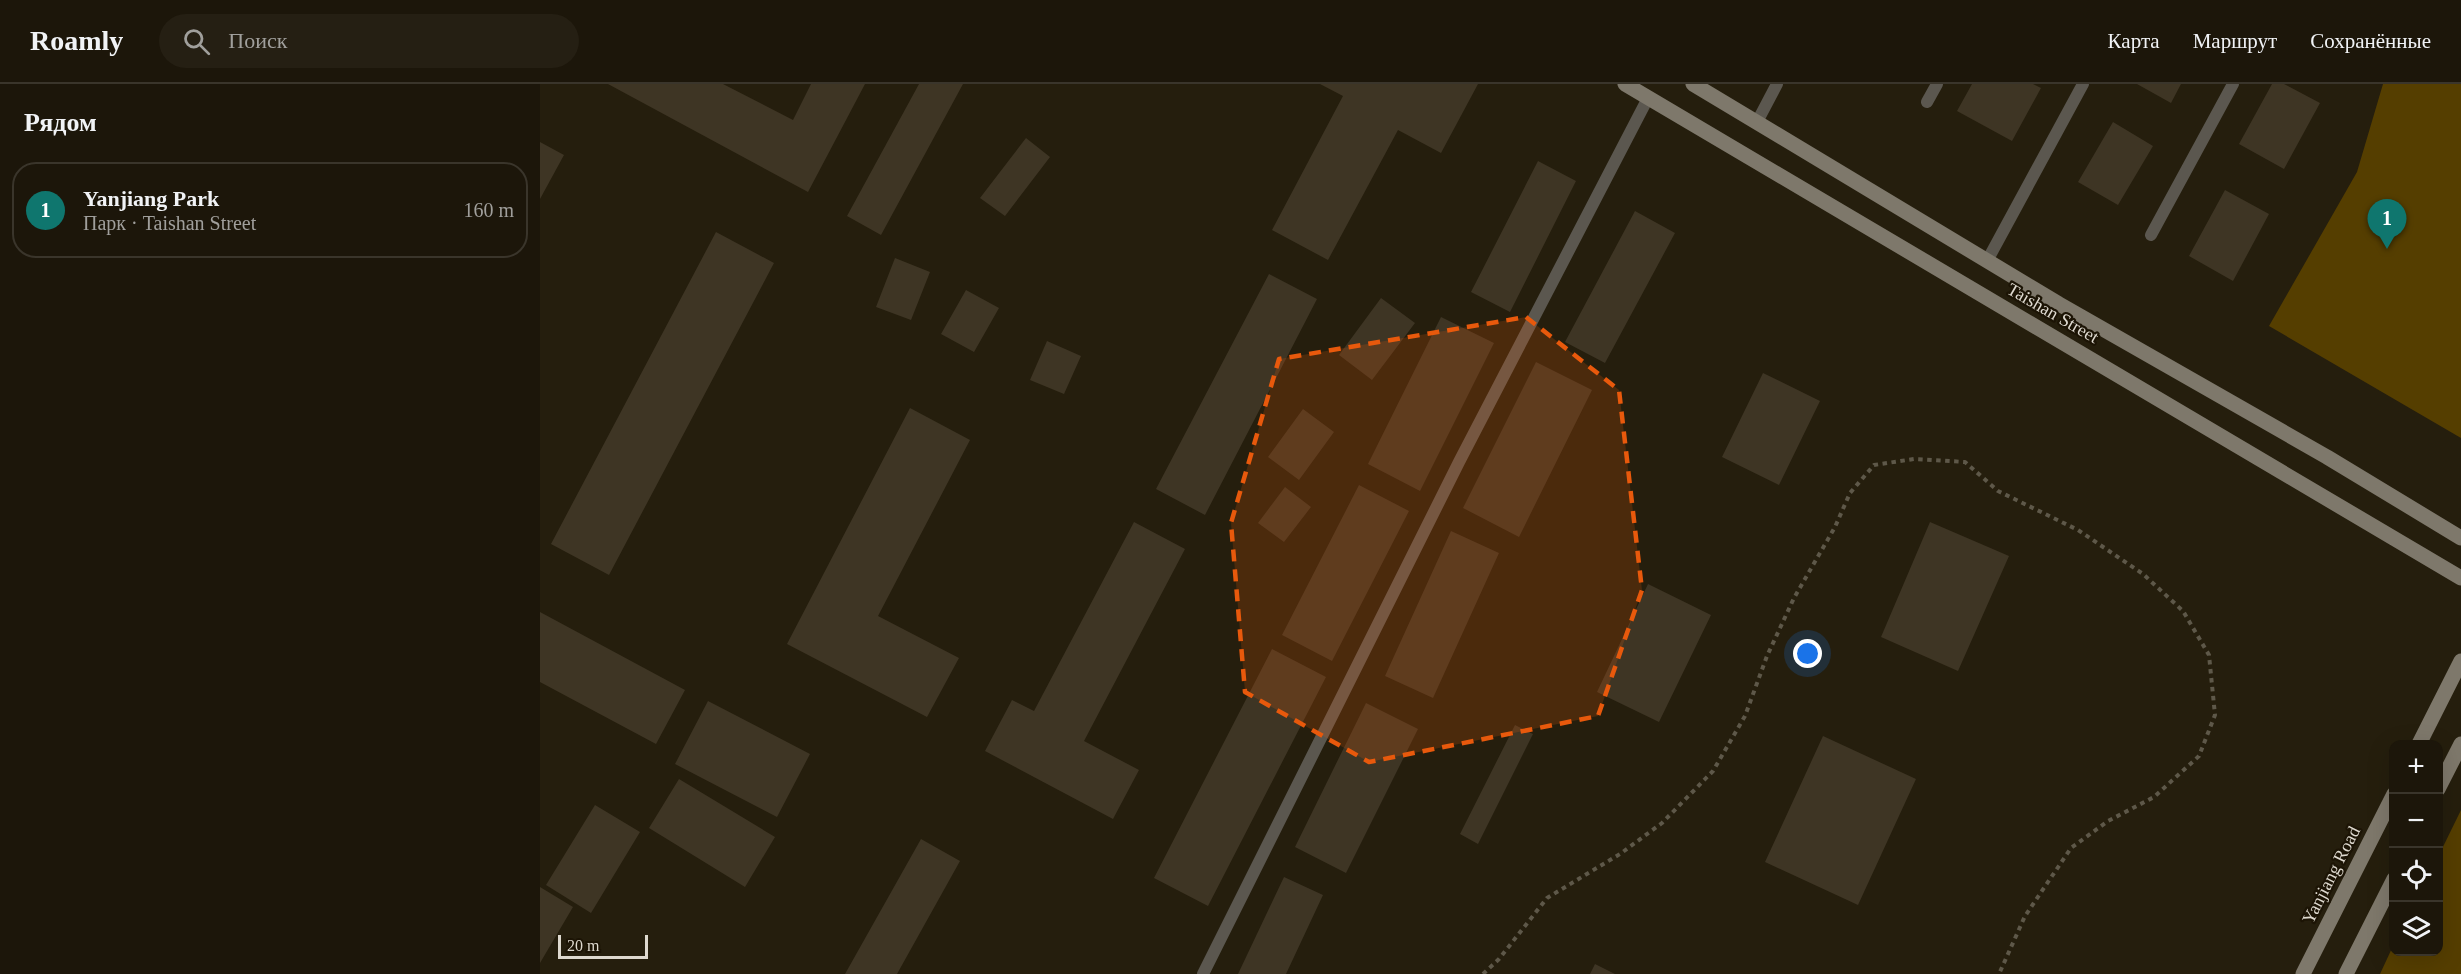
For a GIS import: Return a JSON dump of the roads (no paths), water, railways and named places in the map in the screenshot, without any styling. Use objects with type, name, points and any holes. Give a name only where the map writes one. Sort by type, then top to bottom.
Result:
[{"type":"main road","name":"Taishan Street","points":[[1625,84],[2461,578]]},
{"type":"main road","name":"Taishan Street","points":[[1693,84],[1987,261],[2327,457],[2461,538]]},
{"type":"main road","points":[[2420,740],[2461,661]]},
{"type":"main road","points":[[2443,781],[2461,744]]},
{"type":"main road","name":"Yanjiang Road","points":[[2303,974],[2389,804]]},
{"type":"main road","points":[[2346,974],[2389,889]]},
{"type":"lane","points":[[1757,122],[1777,84]]},
{"type":"lane","points":[[1927,102],[1937,84]]},
{"type":"lane","points":[[1987,261],[2083,84]]},
{"type":"lane","points":[[2151,236],[2233,84]]},
{"type":"lane","points":[[1203,974],[1459,462],[1648,98]]},
{"type":"place","name":"Yanjiang Park","points":[[2387,249]]}]
